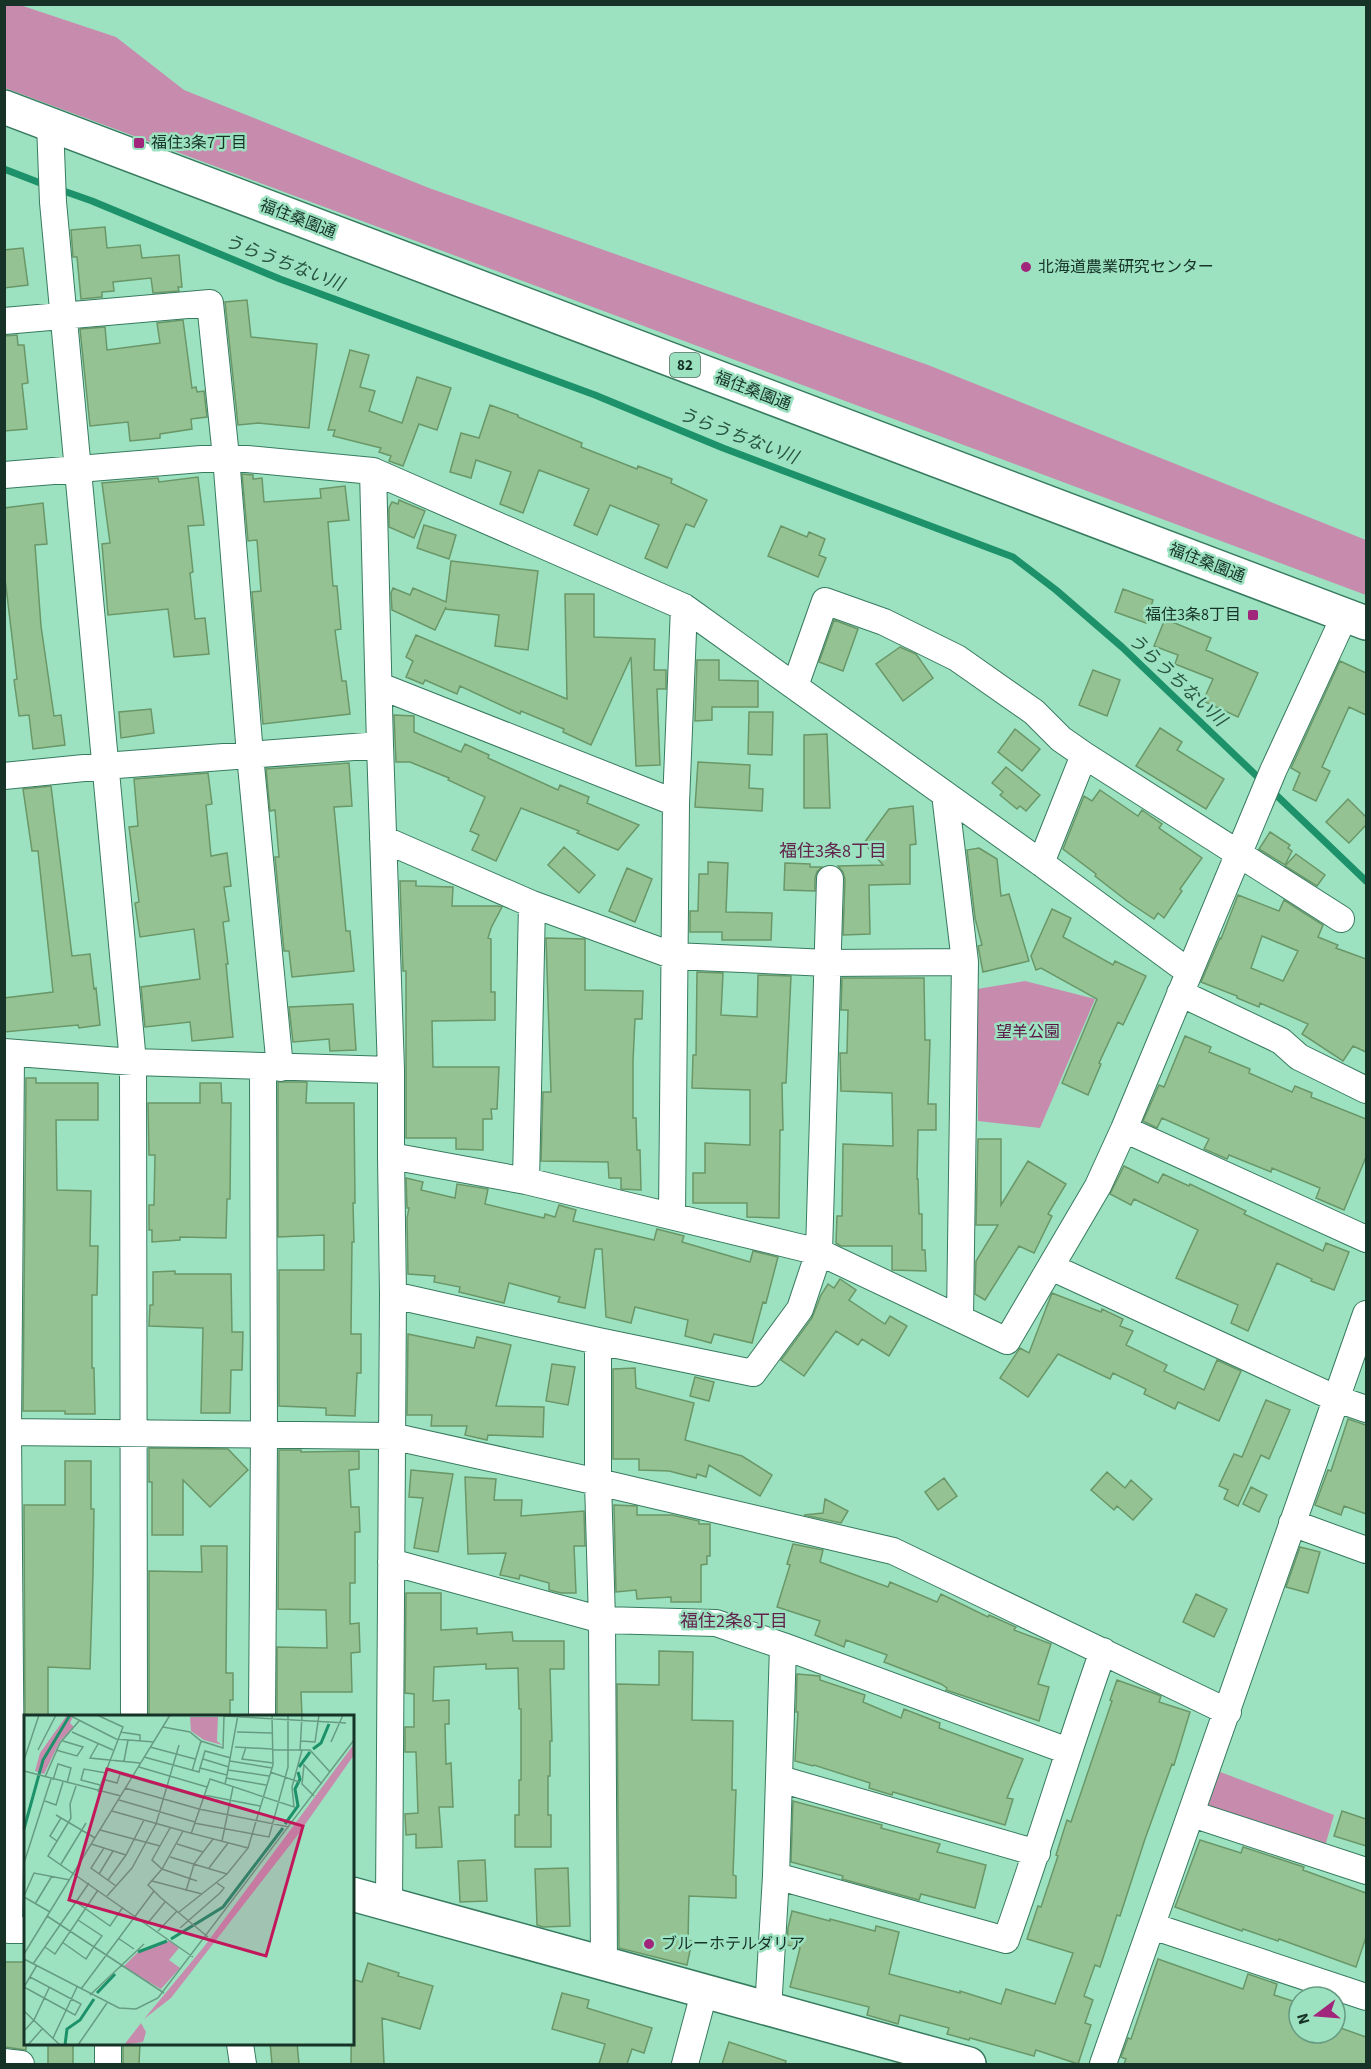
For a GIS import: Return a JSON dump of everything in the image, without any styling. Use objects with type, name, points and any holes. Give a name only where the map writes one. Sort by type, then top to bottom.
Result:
[{"type":"main road","name":"福住桑園通","points":[[4,107],[1356,619]]},
{"type":"main road","points":[[354,1895],[704,1993],[969,2064]]},
{"type":"street","points":[[50,124],[53,202],[133,1062],[134,1715]]},
{"type":"street","points":[[4,321],[210,303],[226,457],[250,755],[271,1068],[264,1434],[262,1715]]},
{"type":"street","points":[[4,475],[226,457],[373,471],[684,607],[1041,863],[1184,983],[1281,1041],[1299,1057],[1366,1090]]},
{"type":"street","points":[[373,471],[391,1070],[393,1294],[389,1904]]},
{"type":"street","points":[[795,686],[825,602],[884,622],[957,658],[1034,712],[1060,739],[1341,918]]},
{"type":"street","points":[[672,1215],[676,803],[684,607]]},
{"type":"street","points":[[391,1156],[526,1181],[819,1252],[1007,1341],[1098,1186],[1124,1129],[1273,771],[1356,619]]},
{"type":"street","points":[[380,686],[676,803]]},
{"type":"street","points":[[4,776],[380,745]]},
{"type":"street","points":[[1041,863],[1084,755]]},
{"type":"street","points":[[945,794],[966,962],[960,1318]]},
{"type":"street","points":[[383,839],[532,904],[674,956],[828,963],[966,962]]},
{"type":"street","points":[[393,1294],[598,1341],[753,1373],[800,1310],[819,1252],[830,879]]},
{"type":"street","points":[[526,1181],[532,904]]},
{"type":"street","points":[[24,1930],[9,1929],[14,1798],[6,1432],[8,1052],[133,1062],[391,1070]]},
{"type":"street","points":[[1124,1129],[1366,1239]]},
{"type":"street","points":[[1051,1267],[1337,1399],[1366,1409]]},
{"type":"street","points":[[1103,2064],[1366,1314]]},
{"type":"street","points":[[598,1341],[604,1964]]},
{"type":"street","points":[[6,1432],[391,1436],[598,1482],[893,1551],[1228,1712]]},
{"type":"street","points":[[1292,1523],[1366,1550]]},
{"type":"street","points":[[391,1562],[602,1620],[716,1623],[1068,1751]]},
{"type":"street","points":[[768,2010],[780,1779],[783,1646]]},
{"type":"street","points":[[776,1876],[1006,1940],[1103,1651]]},
{"type":"street","points":[[780,1779],[1037,1853]]},
{"type":"street","points":[[1192,1814],[1366,1871]]},
{"type":"street","points":[[1152,1926],[1366,1997]]},
{"type":"street","points":[[685,2064],[704,1993]]},
{"type":"street","points":[[108,2045],[108,2064]]},
{"type":"street","points":[[240,2045],[243,2064]]},
{"type":"street","points":[[4,2062],[21,2064]]},
{"type":"green space","points":[[4,5],[20,5],[116,37],[184,90],[429,188],[928,365],[1366,540],[1366,595],[5,88]]},
{"type":"green space","name":"望羊公園","points":[[1025,981],[1095,999],[1040,1128],[978,1121],[977,989]]},
{"type":"green space","points":[[1215,1770],[1334,1815],[1323,1853],[1198,1808]]},
{"type":"building","points":[[105,227],[107,248],[140,245],[142,258],[179,255],[182,287],[178,287],[179,291],[153,293],[151,278],[113,282],[114,291],[102,292],[102,297],[81,299],[77,257],[73,257],[71,230]]},
{"type":"building","points":[[23,248],[28,285],[4,288],[4,250]]},
{"type":"building","points":[[247,300],[251,337],[317,344],[309,428],[258,423],[238,425],[225,302]]},
{"type":"building","points":[[183,320],[192,388],[196,387],[197,392],[204,391],[207,417],[191,419],[192,429],[160,434],[160,438],[130,441],[128,422],[90,426],[80,329],[105,327],[107,350],[160,343],[157,323]]},
{"type":"building","points":[[17,335],[18,345],[24,345],[28,383],[22,384],[27,429],[4,431],[4,336]]},
{"type":"building","points":[[350,350],[369,355],[360,387],[375,391],[369,411],[402,423],[417,377],[451,388],[437,430],[419,424],[403,466],[389,461],[391,456],[379,452],[381,448],[333,436],[335,430],[328,430]]},
{"type":"building","points":[[490,405],[582,443],[581,447],[637,469],[638,466],[672,479],[671,483],[707,500],[694,527],[686,524],[667,568],[645,558],[659,525],[610,505],[597,535],[574,525],[589,489],[539,470],[523,513],[500,504],[511,472],[476,460],[471,478],[450,472],[461,433],[479,438]]},
{"type":"building","points":[[242,474],[253,475],[253,479],[262,478],[264,502],[321,498],[320,489],[345,486],[349,520],[328,522],[333,586],[337,586],[341,629],[335,630],[342,681],[346,681],[350,714],[263,724],[252,592],[261,591],[257,540],[248,541]]},
{"type":"building","points":[[198,477],[204,525],[188,526],[193,572],[190,573],[195,619],[205,618],[209,654],[174,657],[168,609],[108,615],[102,544],[110,543],[102,483],[158,478],[159,482]]},
{"type":"building","points":[[399,500],[425,511],[414,538],[389,527],[389,508],[392,502],[398,504]]},
{"type":"building","points":[[43,503],[47,544],[35,545],[41,626],[54,716],[61,715],[65,745],[33,749],[29,715],[19,716],[14,680],[17,679],[4,570],[4,508]]},
{"type":"building","points":[[424,525],[456,535],[449,559],[417,548]]},
{"type":"building","points":[[781,526],[807,537],[809,532],[825,539],[819,555],[826,558],[818,577],[768,556]]},
{"type":"building","points":[[451,561],[538,571],[528,650],[495,646],[499,615],[445,609],[435,630],[392,610],[391,593],[393,588],[410,595],[413,588],[446,602]]},
{"type":"building","points":[[1123,589],[1153,600],[1146,623],[1115,612]]},
{"type":"building","points":[[565,594],[594,594],[594,637],[655,639],[654,670],[666,670],[666,689],[657,689],[660,765],[636,766],[631,657],[591,745],[563,732],[564,729],[521,711],[520,714],[460,686],[457,694],[425,680],[423,684],[406,677],[413,661],[406,657],[416,635],[567,699]]},
{"type":"building","points":[[1165,619],[1211,638],[1206,650],[1258,673],[1238,717],[1203,701],[1213,679],[1175,664],[1178,655],[1154,646]]},
{"type":"building","points":[[834,620],[858,629],[843,671],[819,662]]},
{"type":"building","points":[[900,647],[916,654],[933,678],[903,701],[876,664]]},
{"type":"building","points":[[697,660],[719,660],[719,680],[758,681],[758,707],[712,707],[712,720],[695,721]]},
{"type":"building","points":[[1340,661],[1366,673],[1366,715],[1349,707],[1322,767],[1330,771],[1316,801],[1293,790],[1300,773],[1291,768]]},
{"type":"building","points":[[1093,670],[1120,680],[1107,716],[1079,705]]},
{"type":"building","points":[[151,709],[154,733],[121,738],[119,712]]},
{"type":"building","points":[[749,712],[773,712],[772,755],[748,754]]},
{"type":"building","points":[[394,715],[414,716],[414,732],[461,752],[465,744],[489,755],[488,758],[558,790],[560,785],[589,797],[587,803],[639,825],[618,850],[577,833],[579,831],[521,808],[496,861],[472,850],[479,835],[470,831],[485,797],[448,780],[449,778],[410,762],[396,762]]},
{"type":"building","points":[[1160,728],[1182,742],[1177,750],[1224,779],[1206,809],[1136,766]]},
{"type":"building","points":[[1015,729],[1040,749],[1022,771],[998,752]]},
{"type":"building","points":[[827,734],[830,808],[804,808],[804,735]]},
{"type":"building","points":[[698,762],[750,765],[749,788],[763,789],[762,811],[695,807]]},
{"type":"building","points":[[349,763],[352,806],[334,807],[346,931],[350,931],[354,971],[292,977],[289,951],[284,951],[275,857],[279,857],[275,810],[270,811],[266,769]]},
{"type":"building","points":[[1006,767],[1040,795],[1026,811],[1020,806],[1017,809],[1000,795],[1003,792],[992,783]]},
{"type":"building","points":[[208,773],[212,804],[206,805],[211,856],[227,853],[231,886],[224,887],[229,921],[223,922],[233,1037],[192,1041],[190,1022],[145,1027],[141,987],[200,979],[194,929],[140,937],[135,903],[139,902],[129,827],[138,826],[134,779]]},
{"type":"building","points":[[51,786],[72,956],[90,954],[100,1025],[4,1032],[4,998],[53,992],[38,851],[32,851],[23,789]]},
{"type":"building","points":[[1100,790],[1138,816],[1142,810],[1162,824],[1159,828],[1202,858],[1180,889],[1182,891],[1164,918],[1158,913],[1154,919],[1127,901],[1063,849],[1084,796],[1092,801]]},
{"type":"building","points":[[1348,799],[1366,817],[1366,825],[1349,843],[1326,822]]},
{"type":"building","points":[[913,806],[916,844],[910,845],[910,884],[869,885],[870,934],[843,935],[845,879],[838,866],[883,865],[864,843],[889,809]]},
{"type":"building","points":[[1270,832],[1290,845],[1288,848],[1292,851],[1285,865],[1259,849]]},
{"type":"building","points":[[564,847],[595,875],[579,893],[548,865]]},
{"type":"building","points":[[979,848],[997,859],[1001,896],[1009,894],[1029,961],[983,972],[978,946],[982,945],[975,918],[967,850]]},
{"type":"building","points":[[1296,854],[1325,875],[1317,886],[1285,866]]},
{"type":"building","points":[[708,862],[728,863],[726,912],[772,913],[771,940],[722,940],[722,932],[690,932],[690,911],[698,911],[699,874],[708,874]]},
{"type":"building","points":[[785,863],[822,867],[815,878],[815,891],[784,890]]},
{"type":"building","points":[[627,868],[652,879],[635,922],[609,911]]},
{"type":"building","points":[[400,881],[416,881],[416,886],[453,887],[452,906],[502,907],[488,938],[491,939],[491,992],[495,992],[495,1020],[432,1021],[433,1067],[499,1067],[497,1109],[491,1109],[492,1119],[483,1119],[483,1150],[456,1149],[456,1138],[406,1138],[406,971],[403,971]]},
{"type":"building","points":[[1238,895],[1279,911],[1284,900],[1323,925],[1318,937],[1338,945],[1336,948],[1366,959],[1366,1052],[1353,1046],[1343,1061],[1302,1034],[1308,1024],[1260,1003],[1259,1007],[1201,982]],"holes":[[[1262,936],[1298,951],[1283,981],[1251,968]]]},
{"type":"building","points":[[1052,909],[1071,918],[1063,937],[1113,965],[1115,961],[1146,976],[1123,1025],[1118,1022],[1099,1063],[1101,1064],[1088,1095],[1062,1083],[1097,999],[1041,968],[1036,970],[1031,956]]},
{"type":"building","points":[[546,938],[585,939],[585,990],[643,991],[642,1019],[635,1019],[633,1061],[633,1118],[636,1118],[637,1150],[640,1150],[641,1190],[621,1189],[621,1178],[609,1178],[608,1162],[541,1161],[543,1092],[551,1092]]},
{"type":"building","points":[[697,972],[723,973],[721,1015],[757,1017],[758,975],[791,976],[786,1083],[782,1083],[783,1130],[780,1130],[779,1218],[747,1217],[747,1203],[693,1203],[693,1173],[705,1173],[705,1143],[750,1145],[750,1090],[692,1088],[693,1055],[696,1055]]},
{"type":"building","points":[[842,978],[924,978],[925,1040],[930,1040],[928,1104],[936,1104],[936,1130],[918,1130],[917,1179],[919,1214],[922,1214],[922,1250],[925,1250],[926,1271],[892,1270],[892,1246],[841,1246],[836,1243],[837,1216],[842,1216],[843,1144],[893,1146],[892,1093],[841,1091],[840,1053],[847,1053],[848,1010],[841,1010]]},
{"type":"building","points":[[353,1004],[356,1050],[330,1051],[329,1039],[293,1042],[289,1007]]},
{"type":"building","points":[[1185,1036],[1211,1047],[1209,1052],[1250,1069],[1249,1073],[1292,1092],[1295,1086],[1312,1093],[1311,1097],[1366,1119],[1366,1157],[1344,1210],[1316,1198],[1320,1188],[1272,1168],[1271,1172],[1229,1155],[1227,1159],[1204,1149],[1209,1139],[1162,1118],[1157,1128],[1143,1121],[1159,1085],[1164,1087]]},
{"type":"building","points":[[26,1078],[36,1078],[36,1083],[98,1083],[98,1120],[56,1120],[57,1190],[91,1191],[90,1246],[98,1246],[97,1295],[92,1295],[92,1368],[94,1368],[95,1414],[23,1411]]},
{"type":"building","points":[[278,1082],[307,1082],[306,1103],[354,1103],[355,1203],[353,1203],[351,1334],[361,1334],[361,1373],[357,1373],[355,1416],[326,1415],[326,1408],[279,1406],[279,1270],[324,1270],[324,1235],[278,1237]]},
{"type":"building","points":[[200,1083],[221,1083],[222,1103],[231,1103],[230,1199],[227,1199],[226,1238],[180,1237],[180,1240],[152,1242],[152,1230],[149,1230],[149,1205],[154,1205],[155,1155],[149,1155],[148,1103],[200,1103]]},
{"type":"building","points":[[978,1139],[1001,1139],[1001,1205],[1028,1161],[1066,1184],[1048,1214],[1052,1216],[1034,1253],[1019,1246],[985,1300],[975,1294],[976,1261],[998,1225],[976,1225]]},
{"type":"building","points":[[1124,1166],[1158,1183],[1163,1174],[1189,1186],[1190,1184],[1246,1211],[1244,1214],[1323,1251],[1326,1243],[1349,1252],[1334,1290],[1277,1263],[1248,1331],[1231,1323],[1238,1305],[1176,1278],[1198,1230],[1134,1199],[1131,1205],[1110,1194]]},
{"type":"building","points":[[406,1178],[423,1182],[421,1190],[455,1198],[457,1184],[488,1189],[485,1204],[544,1218],[545,1214],[555,1217],[559,1205],[576,1210],[573,1221],[654,1240],[657,1229],[684,1236],[682,1242],[750,1262],[753,1251],[778,1257],[766,1303],[763,1302],[752,1343],[714,1334],[711,1343],[685,1336],[688,1320],[635,1307],[631,1323],[606,1317],[602,1249],[595,1249],[585,1308],[558,1302],[560,1297],[509,1283],[504,1303],[459,1292],[460,1287],[434,1282],[435,1276],[408,1274],[407,1218],[409,1208],[407,1208]]},
{"type":"building","points":[[175,1271],[175,1274],[231,1274],[232,1332],[243,1332],[242,1370],[231,1370],[230,1413],[201,1413],[203,1328],[149,1326],[150,1305],[153,1305],[153,1272]]},
{"type":"building","points":[[840,1279],[856,1290],[849,1300],[885,1324],[890,1316],[907,1326],[889,1356],[862,1339],[858,1345],[836,1331],[804,1376],[781,1360],[812,1318],[828,1284],[834,1288]]},
{"type":"building","points":[[1052,1293],[1101,1312],[1102,1309],[1123,1319],[1120,1326],[1133,1331],[1126,1345],[1167,1365],[1164,1371],[1204,1390],[1217,1360],[1241,1371],[1219,1421],[1178,1402],[1175,1409],[1144,1394],[1146,1389],[1113,1373],[1110,1379],[1058,1354],[1028,1397],[1000,1378],[1020,1348],[1029,1353]]},
{"type":"building","points":[[408,1334],[474,1348],[477,1337],[511,1345],[496,1406],[544,1407],[543,1437],[488,1435],[487,1440],[465,1435],[467,1426],[431,1426],[432,1415],[407,1415]]},
{"type":"building","points":[[552,1364],[575,1367],[568,1405],[546,1401]]},
{"type":"building","points":[[635,1368],[636,1388],[694,1403],[685,1440],[742,1456],[772,1475],[760,1496],[709,1465],[706,1477],[697,1474],[696,1478],[669,1471],[639,1470],[639,1459],[613,1459],[613,1369]]},
{"type":"building","points":[[695,1377],[714,1382],[709,1401],[690,1396]]},
{"type":"building","points":[[1266,1400],[1290,1410],[1269,1459],[1261,1455],[1238,1506],[1224,1499],[1228,1490],[1219,1486],[1234,1454],[1242,1457]]},
{"type":"building","points":[[1348,1419],[1366,1425],[1366,1514],[1344,1506],[1341,1515],[1315,1505],[1328,1470],[1331,1471]]},
{"type":"building","points":[[149,1448],[228,1449],[248,1470],[210,1507],[183,1480],[183,1535],[152,1535],[152,1482],[149,1482]]},
{"type":"building","points":[[279,1450],[359,1451],[359,1469],[349,1470],[351,1507],[359,1507],[360,1532],[355,1532],[355,1583],[350,1583],[350,1624],[359,1623],[360,1652],[351,1653],[352,1692],[301,1692],[302,1715],[277,1715],[277,1647],[327,1648],[326,1610],[278,1609]]},
{"type":"building","points":[[65,1461],[91,1461],[91,1509],[94,1509],[90,1669],[48,1667],[48,1715],[25,1715],[24,1505],[65,1505]]},
{"type":"building","points":[[411,1470],[453,1474],[438,1552],[414,1548],[423,1498],[409,1497]]},
{"type":"building","points":[[1107,1472],[1125,1488],[1131,1480],[1152,1499],[1133,1520],[1117,1506],[1114,1510],[1091,1490]]},
{"type":"building","points":[[465,1477],[496,1479],[494,1500],[522,1500],[521,1516],[584,1511],[585,1546],[574,1546],[576,1593],[549,1590],[549,1583],[520,1575],[519,1579],[500,1575],[506,1553],[468,1554]]},
{"type":"building","points":[[944,1478],[957,1496],[938,1510],[925,1492]]},
{"type":"building","points":[[1251,1487],[1267,1495],[1259,1512],[1243,1504]]},
{"type":"building","points":[[825,1499],[848,1511],[841,1523],[804,1515],[823,1513]]},
{"type":"building","points":[[614,1505],[637,1506],[637,1515],[672,1515],[699,1521],[699,1524],[710,1524],[710,1556],[707,1556],[707,1564],[701,1565],[701,1602],[671,1602],[671,1597],[637,1599],[636,1590],[616,1592]]},
{"type":"building","points":[[793,1544],[823,1550],[820,1562],[888,1587],[890,1582],[937,1602],[941,1594],[988,1617],[989,1615],[1016,1627],[1014,1630],[1051,1644],[1038,1684],[1049,1687],[1039,1721],[946,1690],[947,1688],[941,1684],[884,1662],[887,1655],[846,1640],[844,1647],[815,1635],[820,1621],[777,1607],[790,1565],[787,1564]]},
{"type":"building","points":[[201,1546],[227,1546],[226,1673],[233,1673],[233,1700],[230,1700],[230,1715],[149,1715],[149,1571],[202,1572]]},
{"type":"building","points":[[1300,1547],[1320,1552],[1308,1593],[1286,1587]]},
{"type":"building","points":[[406,1593],[441,1593],[441,1630],[477,1628],[477,1634],[512,1632],[513,1641],[564,1641],[564,1669],[550,1669],[552,1741],[550,1741],[550,1776],[548,1776],[548,1815],[551,1815],[551,1847],[515,1847],[515,1815],[519,1815],[519,1780],[521,1780],[521,1709],[519,1709],[518,1668],[486,1669],[486,1664],[434,1667],[433,1701],[449,1700],[449,1724],[445,1724],[446,1764],[451,1763],[453,1807],[439,1807],[442,1847],[416,1848],[416,1834],[406,1835],[405,1814],[418,1813],[416,1752],[405,1752],[405,1727],[414,1727],[414,1694],[405,1693]]},
{"type":"building","points":[[1196,1594],[1227,1609],[1214,1637],[1183,1622]]},
{"type":"building","points":[[659,1651],[693,1652],[692,1720],[733,1721],[732,1790],[736,1790],[733,1875],[736,1876],[736,1898],[689,1896],[688,1940],[692,1941],[687,1965],[619,1948],[617,1684],[659,1685]]},
{"type":"building","points":[[797,1674],[820,1676],[820,1680],[865,1695],[863,1702],[901,1718],[904,1709],[940,1723],[939,1728],[1023,1759],[1007,1798],[1013,1799],[1005,1825],[893,1792],[892,1795],[869,1788],[870,1783],[795,1761],[798,1712],[796,1712]]},
{"type":"building","points":[[1117,1680],[1161,1696],[1159,1702],[1190,1712],[1174,1765],[1172,1764],[1145,1839],[1120,1916],[1117,1915],[1100,1967],[1095,1965],[1084,1996],[1093,2000],[1085,2023],[1091,2025],[1078,2064],[1036,2050],[1034,2056],[947,2034],[949,2028],[900,2015],[898,2024],[867,2015],[869,2007],[790,1987],[800,1948],[787,1945],[792,1911],[875,1931],[876,1926],[899,1932],[889,1974],[960,1993],[960,1991],[1001,2004],[1006,1989],[1055,2004],[1073,1953],[1027,1939],[1038,1906],[1041,1907],[1067,1820],[1071,1822]]},
{"type":"building","points":[[793,1801],[882,1825],[881,1828],[940,1844],[937,1852],[986,1865],[975,1908],[921,1894],[919,1900],[791,1862]]},
{"type":"building","points":[[1342,1811],[1366,1819],[1366,1846],[1334,1836]]},
{"type":"building","points":[[1200,1840],[1241,1853],[1243,1847],[1304,1867],[1303,1870],[1366,1893],[1366,1937],[1356,1967],[1279,1939],[1278,1941],[1243,1929],[1242,1931],[1175,1907]]},
{"type":"building","points":[[485,1860],[487,1901],[460,1902],[458,1861]]},
{"type":"building","points":[[568,1868],[570,1926],[543,1927],[537,1925],[535,1869]]},
{"type":"building","points":[[1158,1959],[1243,1989],[1248,1974],[1277,1984],[1274,1995],[1287,1999],[1287,2045],[1347,2045],[1347,2030],[1366,2037],[1366,2064],[1124,2064],[1126,2059],[1121,2057],[1128,2038],[1131,2039]]},
{"type":"building","points":[[4,1962],[24,1962],[24,2045],[26,2045],[26,2050],[5,2047]]},
{"type":"building","points":[[368,1963],[399,1973],[398,1976],[433,1986],[420,2029],[382,2018],[384,2064],[351,2064],[351,2045],[354,2045],[354,1980],[362,1982]]},
{"type":"building","points":[[562,1993],[589,2000],[587,2008],[652,2028],[644,2053],[632,2049],[627,2064],[599,2064],[605,2044],[552,2029]]},
{"type":"building","points":[[729,2042],[786,2061],[785,2064],[722,2064]]},
{"type":"building","points":[[48,2045],[73,2045],[73,2064],[48,2064]]},
{"type":"building","points":[[123,2045],[140,2045],[139,2064],[123,2064]]},
{"type":"building","points":[[270,2045],[297,2045],[299,2064],[272,2064]]},
{"type":"waterway","name":"うらうちない川","points":[[4,169],[48,186]]},
{"type":"waterway","name":"うらうちない川","points":[[58,189],[280,279],[595,395],[723,448],[1013,557],[1056,590],[1122,647],[1263,782]]},
{"type":"waterway","name":"うらうちない川","points":[[1271,790],[1366,881]]},
{"type":"place","name":"福住3条7丁目","points":[[139,143]]},
{"type":"place","name":"北海道農業研究センター","points":[[1026,267]]},
{"type":"place","name":"福住3条8丁目","points":[[1253,615]]},
{"type":"place","name":"ブルーホテルダリア","points":[[649,1944]]},
{"type":"district","name":"福住3条8丁目","points":[[833,851]]},
{"type":"district","name":"福住2条8丁目","points":[[734,1621]]}]
